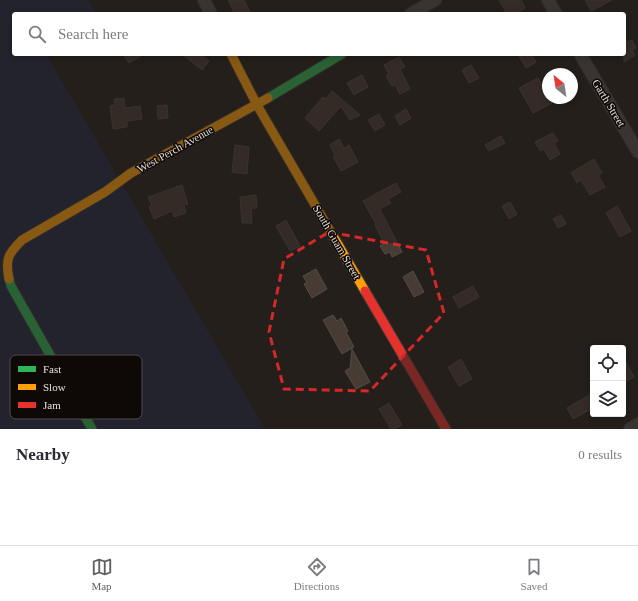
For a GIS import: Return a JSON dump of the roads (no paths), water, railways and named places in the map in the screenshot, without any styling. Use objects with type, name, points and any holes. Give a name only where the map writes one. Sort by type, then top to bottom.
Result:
[{"type":"street","points":[[204,0],[210,12]]},
{"type":"street","points":[[414,12],[435,0]]},
{"type":"street","points":[[548,0],[555,12]]},
{"type":"street","name":"South Guam Street","points":[[232,56],[256,105],[446,429]]},
{"type":"street","name":"West Perch Avenue","points":[[50,355],[11,286],[7,270],[8,258],[22,240],[105,192],[131,173],[256,105],[339,56]]},
{"type":"street","name":"Garth Street","points":[[581,56],[638,152]]},
{"type":"street","name":"West Perch Avenue","points":[[86,419],[92,429]]},
{"type":"street","points":[[630,429],[638,424]]}]
